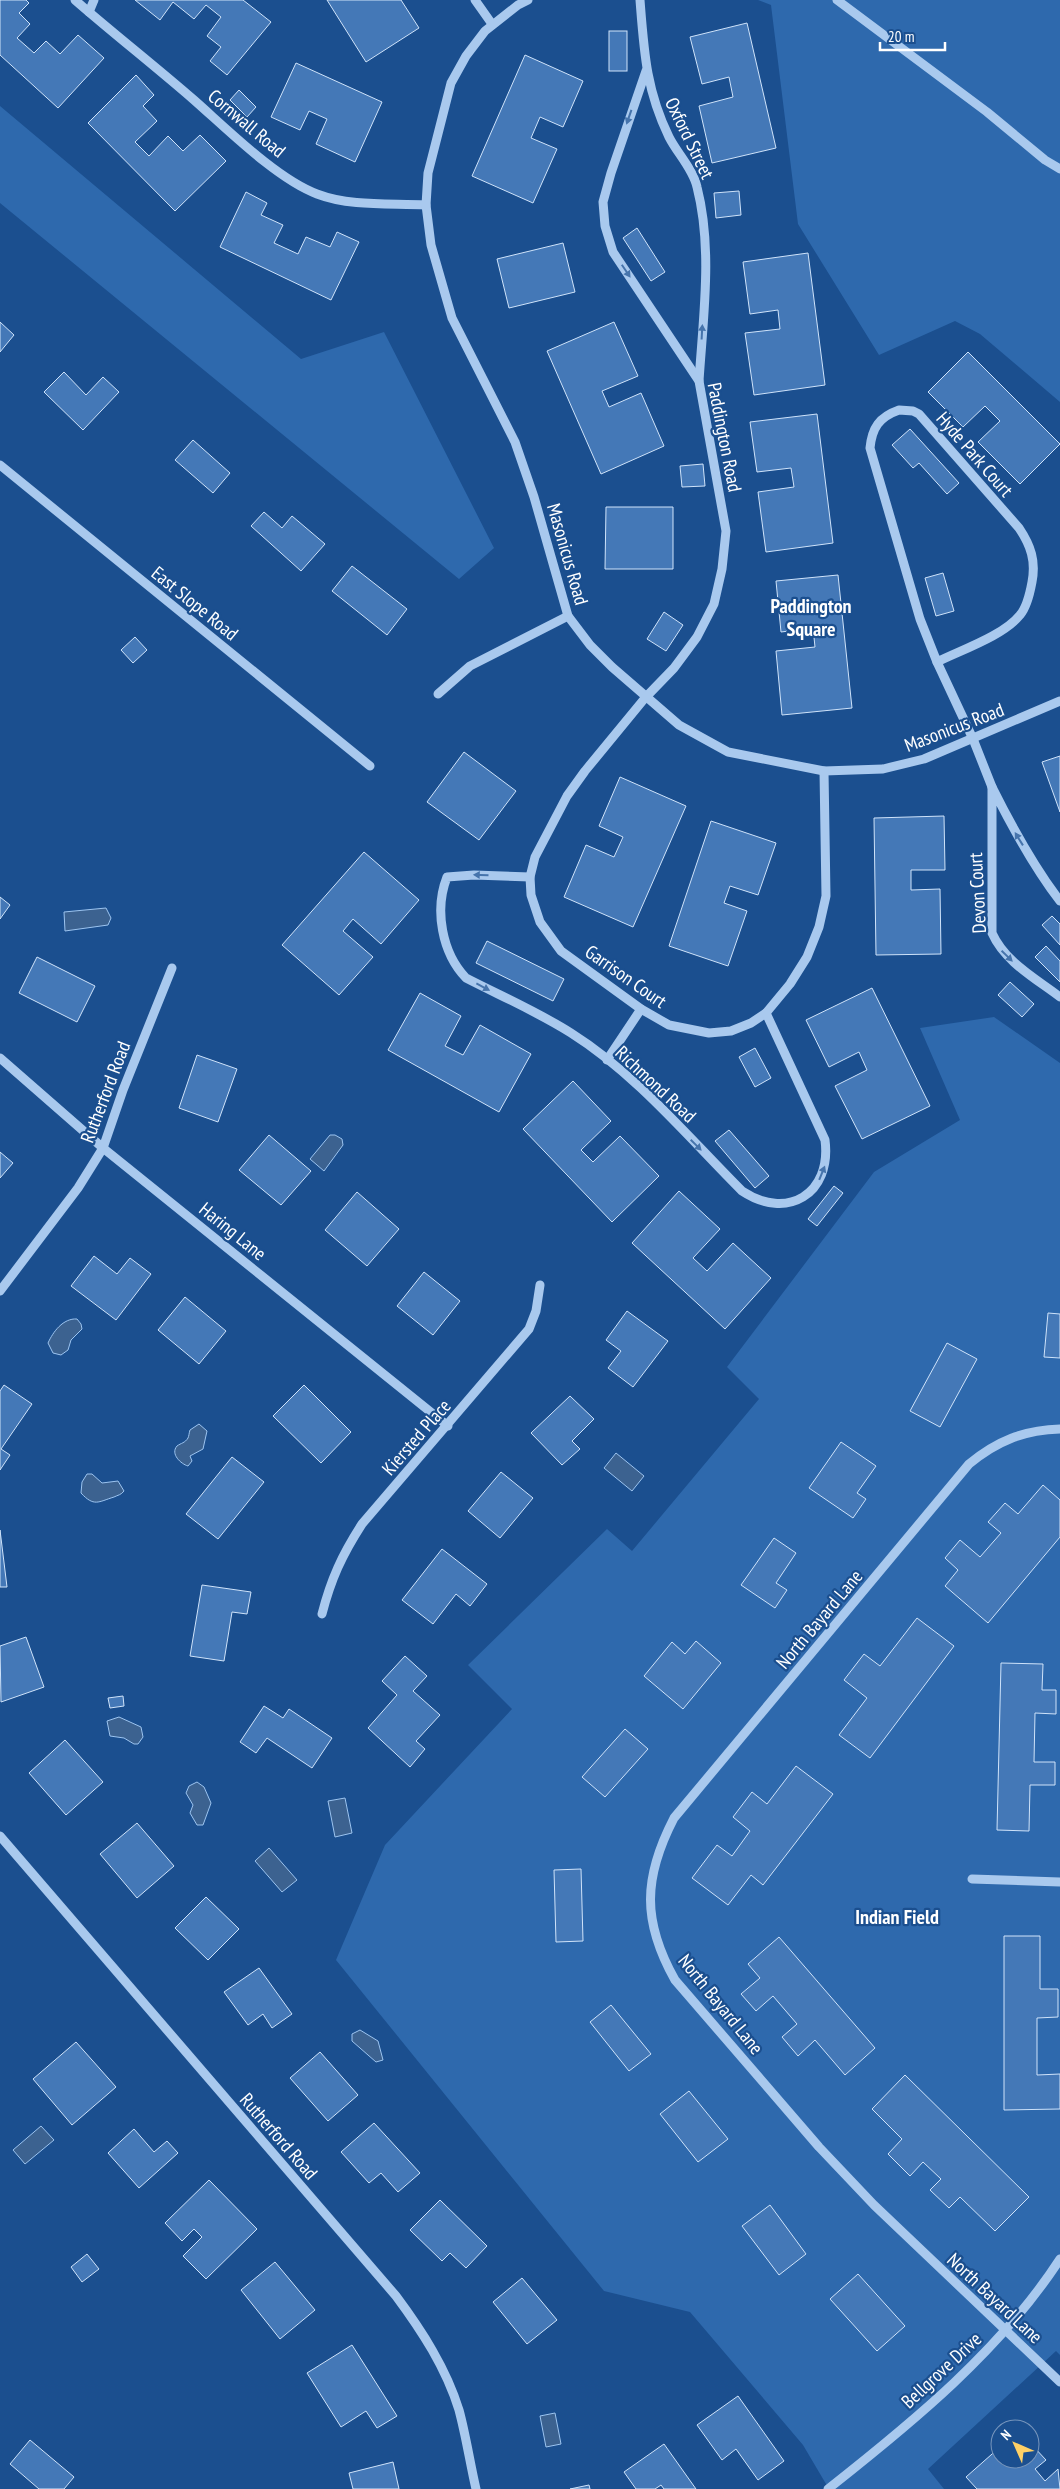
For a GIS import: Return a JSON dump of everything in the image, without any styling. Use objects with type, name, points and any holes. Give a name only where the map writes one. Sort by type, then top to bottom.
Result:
[{"type":"street","name":"Cornwall Road","points":[[75,0],[115,32],[237,138],[294,183],[317,194],[342,201],[426,205]]},
{"type":"street","points":[[89,12],[94,0]]},
{"type":"street","points":[[475,0],[492,24]]},
{"type":"street","name":"Masonicus Road","points":[[528,0],[492,24],[466,56],[451,84],[428,173],[426,205],[431,245],[452,318],[515,442],[534,497],[568,616],[590,644],[645,698],[679,724],[728,752],[824,771],[883,769],[924,759],[1060,701]]},
{"type":"street","name":"Oxford Street","points":[[640,0],[646,71],[652,98],[669,137],[697,185],[702,214],[705,242],[699,381]]},
{"type":"street","points":[[837,0],[987,112],[1045,160],[1060,169]]},
{"type":"street","name":"Paddington Road","points":[[645,698],[674,668],[697,638],[714,604],[722,569],[726,531],[699,381],[613,252],[605,226],[603,202],[646,71]]},
{"type":"street","name":"Hyde Park Court","points":[[937,662],[1007,627],[1021,614],[1029,596],[1034,560],[1030,545],[1019,528],[919,414],[913,411],[899,410],[886,415],[876,424],[871,435],[870,448],[920,619],[937,662],[973,739]]},
{"type":"street","name":"East Slope Road","points":[[0,465],[370,766]]},
{"type":"street","points":[[438,694],[470,666],[568,616]]},
{"type":"street","name":"Garrison Court","points":[[645,698],[585,771],[568,796],[535,857],[530,877],[531,896],[540,922],[561,950],[641,1009],[669,1026],[709,1033],[730,1031],[751,1023],[766,1013],[790,984],[807,957],[819,927],[826,896],[824,771]]},
{"type":"street","name":"Devon Court","points":[[973,739],[992,787],[1014,831],[1044,881],[1060,901]]},
{"type":"street","name":"Devon Court","points":[[992,787],[992,933],[998,947],[1009,958],[1060,997]]},
{"type":"street","name":"Richmond Road","points":[[530,877],[474,875],[447,877],[442,899],[442,929],[446,950],[454,965],[466,978],[571,1033],[607,1060],[634,1083],[742,1191],[764,1202],[787,1204],[802,1198],[814,1188],[823,1175],[827,1158],[825,1140],[766,1013]]},
{"type":"street","name":"Rutherford Road","points":[[0,1291],[78,1188],[103,1148],[123,1090],[172,968]]},
{"type":"street","points":[[607,1060],[641,1009]]},
{"type":"street","name":"Haring Lane","points":[[0,1058],[103,1148],[448,1426]]},
{"type":"street","name":"Kiersted Place","points":[[322,1614],[331,1580],[344,1551],[362,1524],[448,1426],[529,1329],[536,1311],[540,1286]]},
{"type":"street","name":"North Bayard Lane","points":[[1060,1429],[1039,1429],[1014,1435],[989,1448],[969,1464],[674,1818],[660,1845],[652,1872],[650,1899],[653,1929],[662,1956],[675,1980],[818,2147],[1006,2332],[1060,2382]]},
{"type":"street","name":"Rutherford Road","points":[[0,1836],[389,2288],[417,2325],[441,2366],[458,2409],[476,2489]]},
{"type":"street","points":[[972,1879],[1060,1882]]},
{"type":"street","name":"Bellgrove Drive","points":[[828,2489],[871,2455],[1006,2332],[1038,2294],[1060,2259]]},
{"type":"shaded area","points":[[758,0],[1060,0],[1060,402],[980,334],[955,321],[879,355],[798,224],[771,5]]},
{"type":"shaded area","points":[[0,106],[301,359],[384,332],[494,548],[459,579],[0,203]]},
{"type":"shaded area","points":[[106,908],[111,918],[108,925],[65,931],[64,912]]},
{"type":"shaded area","points":[[994,1017],[1060,1063],[1060,2355],[1056,2351],[928,2469],[944,2489],[829,2489],[803,2445],[690,2312],[604,2291],[336,1960],[385,1845],[512,1709],[468,1665],[607,1529],[632,1551],[759,1399],[727,1367],[874,1172],[960,1120],[920,1028]]},
{"type":"shaded area","points":[[330,1135],[335,1135],[342,1139],[343,1145],[324,1171],[310,1159]]},
{"type":"shaded area","points":[[77,1319],[82,1329],[71,1340],[68,1350],[61,1355],[53,1353],[48,1343],[53,1334],[63,1323]]},
{"type":"shaded area","points":[[199,1424],[207,1431],[203,1449],[190,1456],[192,1461],[188,1466],[177,1458],[175,1449],[187,1440],[190,1430]]},
{"type":"shaded area","points":[[616,1453],[644,1476],[632,1491],[604,1468]]},
{"type":"shaded area","points":[[87,1474],[92,1474],[102,1483],[118,1481],[124,1491],[119,1495],[100,1502],[93,1502],[81,1493],[82,1482]]},
{"type":"shaded area","points":[[119,1717],[141,1727],[143,1737],[138,1744],[134,1744],[124,1738],[110,1736],[107,1721]]},
{"type":"shaded area","points":[[197,1782],[204,1787],[211,1803],[203,1825],[197,1825],[190,1813],[193,1805],[186,1793],[189,1786]]},
{"type":"shaded area","points":[[345,1798],[352,1833],[335,1837],[328,1801]]},
{"type":"shaded area","points":[[269,1848],[297,1880],[282,1892],[255,1861]]},
{"type":"shaded area","points":[[360,2030],[378,2041],[383,2060],[376,2062],[352,2041],[352,2034]]},
{"type":"shaded area","points":[[41,2126],[54,2140],[25,2164],[13,2150]]},
{"type":"shaded area","points":[[555,2413],[561,2444],[546,2447],[540,2416]]},
{"type":"building","points":[[0,0],[26,0],[29,3],[19,13],[30,24],[17,38],[34,53],[46,41],[60,54],[78,35],[104,58],[58,108],[0,55]]},
{"type":"building","points":[[135,0],[243,0],[271,22],[227,75],[210,61],[221,47],[207,36],[221,17],[206,5],[194,19],[173,2],[160,20]]},
{"type":"building","points":[[327,0],[401,0],[419,28],[366,62]]},
{"type":"building","points":[[747,23],[776,148],[712,163],[699,106],[733,97],[729,77],[702,84],[690,37]]},
{"type":"building","points":[[609,31],[627,31],[627,71],[609,71]]},
{"type":"building","points":[[525,55],[583,81],[563,127],[540,117],[531,138],[557,149],[533,203],[472,176]]},
{"type":"building","points":[[296,63],[382,102],[355,162],[316,144],[327,119],[309,111],[300,130],[271,117]]},
{"type":"building","points":[[136,75],[154,95],[143,106],[157,121],[135,142],[149,156],[168,136],[183,151],[200,135],[226,161],[175,211],[88,123]]},
{"type":"building","points":[[239,90],[256,107],[247,117],[230,100]]},
{"type":"building","points":[[739,191],[741,215],[716,218],[714,193]]},
{"type":"building","points":[[246,192],[267,203],[261,215],[283,225],[274,243],[298,254],[306,237],[330,247],[337,232],[359,242],[331,300],[220,247]]},
{"type":"building","points":[[637,228],[665,272],[651,281],[623,238]]},
{"type":"building","points":[[563,243],[575,292],[509,308],[497,259]]},
{"type":"building","points":[[808,253],[825,385],[754,395],[745,333],[780,329],[778,310],[750,314],[743,262]]},
{"type":"building","points":[[0,322],[14,335],[0,352]]},
{"type":"building","points":[[614,322],[638,376],[602,391],[609,407],[641,393],[664,446],[601,474],[547,351]]},
{"type":"building","points":[[968,352],[1060,444],[1020,484],[978,442],[1000,421],[985,406],[963,427],[928,392]]},
{"type":"building","points":[[64,372],[86,395],[103,377],[119,392],[83,430],[44,392]]},
{"type":"building","points":[[817,414],[833,543],[766,552],[758,492],[794,487],[791,468],[757,472],[750,422]]},
{"type":"building","points":[[910,429],[959,483],[947,494],[919,463],[913,468],[892,445]]},
{"type":"building","points":[[193,440],[230,473],[213,493],[175,460]]},
{"type":"building","points":[[703,464],[705,486],[682,487],[680,466]]},
{"type":"building","points":[[606,507],[673,507],[673,569],[605,569]]},
{"type":"building","points":[[264,512],[282,528],[292,516],[325,544],[301,571],[251,526]]},
{"type":"building","points":[[352,566],[407,609],[387,635],[332,591]]},
{"type":"building","points":[[943,573],[954,611],[936,616],[925,578]]},
{"type":"building","points":[[838,575],[852,708],[782,715],[776,651],[815,647],[813,628],[781,632],[776,581]]},
{"type":"building","points":[[664,612],[683,625],[666,651],[647,639]]},
{"type":"building","points":[[135,637],[147,650],[133,663],[121,650]]},
{"type":"building","points":[[464,752],[516,791],[479,840],[427,802]]},
{"type":"building","points":[[1060,756],[1060,812],[1042,762]]},
{"type":"building","points":[[620,777],[686,806],[633,927],[564,897],[586,845],[614,857],[623,837],[599,826]]},
{"type":"building","points":[[944,816],[945,870],[911,870],[911,890],[940,889],[941,954],[876,955],[874,818]]},
{"type":"building","points":[[711,821],[776,843],[758,895],[730,886],[724,903],[747,911],[728,966],[669,946]]},
{"type":"building","points":[[364,852],[419,900],[381,944],[353,919],[343,931],[373,957],[339,995],[282,945]]},
{"type":"building","points":[[0,897],[10,905],[0,919]]},
{"type":"building","points":[[1052,916],[1060,924],[1060,945],[1042,925]]},
{"type":"building","points":[[487,941],[564,979],[553,1001],[476,963]]},
{"type":"building","points":[[1046,946],[1060,961],[1060,982],[1035,957]]},
{"type":"building","points":[[37,957],[95,986],[77,1022],[19,993]]},
{"type":"building","points":[[1010,982],[1034,1004],[1022,1017],[998,995]]},
{"type":"building","points":[[872,988],[930,1106],[862,1139],[835,1086],[867,1070],[859,1052],[829,1067],[806,1020]]},
{"type":"building","points":[[420,993],[461,1016],[445,1046],[463,1055],[480,1025],[531,1054],[499,1112],[388,1050]]},
{"type":"building","points":[[755,1048],[771,1078],[755,1087],[739,1057]]},
{"type":"building","points":[[197,1055],[237,1069],[218,1122],[179,1108]]},
{"type":"building","points":[[573,1081],[611,1121],[581,1150],[593,1162],[620,1136],[659,1176],[612,1222],[523,1129]]},
{"type":"building","points":[[729,1130],[769,1176],[755,1188],[715,1141]]},
{"type":"building","points":[[269,1135],[311,1171],[281,1205],[239,1170]]},
{"type":"building","points":[[0,1152],[13,1163],[0,1178]]},
{"type":"building","points":[[834,1186],[843,1193],[817,1226],[808,1219]]},
{"type":"building","points":[[679,1191],[720,1229],[693,1258],[707,1271],[733,1243],[771,1278],[725,1329],[632,1243]]},
{"type":"building","points":[[357,1192],[399,1229],[367,1266],[325,1230]]},
{"type":"building","points":[[94,1256],[117,1274],[130,1258],[151,1274],[116,1320],[71,1286]]},
{"type":"building","points":[[424,1272],[460,1301],[433,1335],[397,1306]]},
{"type":"building","points":[[185,1297],[226,1331],[199,1364],[158,1330]]},
{"type":"building","points":[[627,1311],[668,1341],[633,1387],[608,1368],[621,1351],[606,1340]]},
{"type":"building","points":[[1048,1313],[1060,1314],[1060,1358],[1044,1357]]},
{"type":"building","points":[[947,1343],[977,1359],[940,1427],[910,1411]]},
{"type":"building","points":[[4,1385],[32,1404],[1,1449],[10,1455],[0,1470],[0,1391]]},
{"type":"building","points":[[304,1385],[351,1432],[321,1463],[273,1416]]},
{"type":"building","points":[[570,1396],[594,1419],[572,1441],[580,1449],[562,1465],[531,1433]]},
{"type":"building","points":[[841,1442],[876,1466],[857,1493],[866,1499],[853,1518],[809,1488]]},
{"type":"building","points":[[232,1457],[264,1482],[218,1539],[186,1514]]},
{"type":"building","points":[[501,1472],[533,1498],[500,1538],[468,1511]]},
{"type":"building","points":[[1043,1485],[1060,1500],[1060,1537],[988,1623],[945,1586],[958,1570],[945,1558],[960,1540],[980,1557],[1001,1533],[988,1522],[1005,1503],[1018,1514]]},
{"type":"building","points":[[0,1530],[7,1587],[0,1587]]},
{"type":"building","points":[[774,1538],[796,1553],[776,1583],[787,1590],[775,1608],[741,1585]]},
{"type":"building","points":[[442,1549],[487,1584],[470,1606],[456,1594],[433,1624],[402,1600]]},
{"type":"building","points":[[202,1585],[251,1592],[247,1614],[232,1612],[224,1661],[190,1656]]},
{"type":"building","points":[[917,1618],[954,1646],[870,1758],[839,1735],[867,1698],[844,1680],[864,1654],[880,1666]]},
{"type":"building","points":[[26,1637],[44,1687],[1,1702],[0,1646]]},
{"type":"building","points":[[696,1641],[721,1663],[683,1709],[644,1676],[672,1642],[685,1654]]},
{"type":"building","points":[[405,1656],[427,1676],[413,1691],[440,1715],[416,1741],[425,1749],[410,1767],[368,1728],[397,1695],[382,1681]]},
{"type":"building","points":[[1001,1663],[1043,1664],[1042,1690],[1056,1690],[1056,1714],[1035,1713],[1034,1762],[1055,1762],[1055,1785],[1030,1785],[1029,1831],[997,1830]]},
{"type":"building","points":[[123,1696],[124,1706],[110,1708],[108,1698]]},
{"type":"building","points":[[264,1706],[283,1718],[289,1709],[332,1738],[312,1768],[267,1738],[256,1753],[240,1742]]},
{"type":"building","points":[[625,1729],[648,1749],[605,1797],[582,1777]]},
{"type":"building","points":[[65,1740],[103,1782],[66,1815],[29,1773]]},
{"type":"building","points":[[796,1766],[833,1794],[763,1885],[751,1875],[728,1905],[692,1878],[717,1845],[732,1856],[750,1831],[733,1817],[752,1792],[767,1804]]},
{"type":"building","points":[[137,1823],[174,1866],[137,1898],[100,1854]]},
{"type":"building","points":[[581,1869],[583,1941],[556,1942],[554,1870]]},
{"type":"building","points":[[206,1897],[239,1929],[208,1960],[175,1928]]},
{"type":"building","points":[[1004,1936],[1040,1936],[1040,1989],[1058,1989],[1058,2017],[1037,2018],[1037,2075],[1060,2074],[1060,2109],[1004,2110]]},
{"type":"building","points":[[779,1937],[875,2048],[845,2075],[815,2040],[798,2056],[782,2037],[797,2024],[773,1996],[756,2011],[741,1994],[760,1978],[748,1964]]},
{"type":"building","points":[[259,1968],[292,2014],[272,2028],[263,2014],[248,2025],[224,1992]]},
{"type":"building","points":[[611,2005],[651,2054],[629,2071],[590,2022]]},
{"type":"building","points":[[76,2042],[116,2087],[72,2125],[33,2079]]},
{"type":"building","points":[[320,2052],[358,2095],[328,2121],[290,2078]]},
{"type":"building","points":[[905,2075],[1029,2197],[995,2231],[960,2197],[949,2208],[930,2190],[941,2179],[923,2162],[910,2176],[888,2154],[902,2139],[872,2109]]},
{"type":"building","points":[[689,2091],[728,2139],[698,2162],[660,2114]]},
{"type":"building","points":[[374,2123],[420,2173],[398,2192],[381,2173],[369,2183],[341,2152]]},
{"type":"building","points":[[134,2129],[154,2152],[167,2141],[178,2153],[139,2188],[108,2153]]},
{"type":"building","points":[[209,2180],[257,2229],[206,2279],[183,2256],[202,2237],[194,2229],[182,2241],[165,2223]]},
{"type":"building","points":[[440,2200],[487,2246],[466,2268],[450,2253],[442,2261],[410,2230]]},
{"type":"building","points":[[770,2205],[806,2254],[779,2275],[742,2226]]},
{"type":"building","points":[[87,2254],[99,2269],[82,2282],[71,2267]]},
{"type":"building","points":[[275,2262],[315,2310],[280,2339],[241,2290]]},
{"type":"building","points":[[858,2274],[905,2326],[877,2351],[830,2299]]},
{"type":"building","points":[[522,2278],[557,2320],[527,2344],[493,2302]]},
{"type":"building","points":[[352,2345],[397,2416],[377,2428],[366,2411],[341,2427],[307,2373]]},
{"type":"building","points":[[738,2396],[784,2461],[758,2480],[736,2449],[722,2460],[697,2425]]},
{"type":"building","points":[[30,2440],[74,2477],[64,2489],[39,2489],[10,2464]]},
{"type":"building","points":[[664,2444],[696,2489],[664,2489],[661,2485],[655,2489],[636,2489],[624,2472]]},
{"type":"building","points":[[1040,2454],[1046,2460],[1040,2465]]},
{"type":"building","points":[[990,2456],[990,2469],[1035,2469],[1045,2481],[1058,2469],[1060,2489],[977,2489],[966,2477]]},
{"type":"building","points":[[393,2462],[399,2489],[353,2489],[349,2473]]},
{"type":"building","points":[[589,2485],[590,2489],[570,2489]]},
{"type":"district","name":"Paddington Square","points":[[811,618]]},
{"type":"district","name":"Indian Field","points":[[897,1917]]}]
